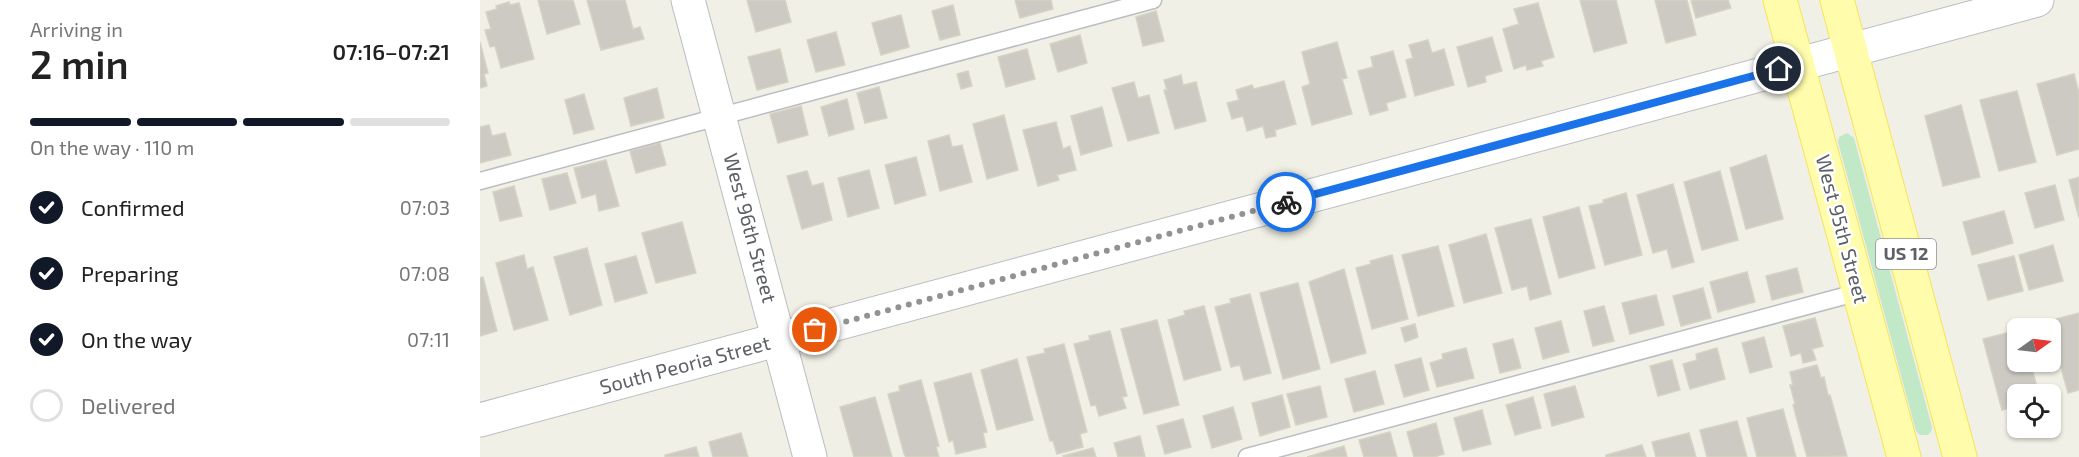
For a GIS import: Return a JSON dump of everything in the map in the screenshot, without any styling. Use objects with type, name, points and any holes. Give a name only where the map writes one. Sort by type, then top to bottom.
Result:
[{"type":"main road","name":"West 95th Street","points":[[1780,0],[1904,457]]},
{"type":"main road","name":"US 12","points":[[1837,0],[1960,457]]},
{"type":"street","name":"West 96th Street","points":[[688,0],[810,457]]},
{"type":"street","name":"South Peoria Street","points":[[480,420],[2037,0]]},
{"type":"lane","points":[[480,182],[1153,0]]},
{"type":"lane","points":[[1248,457],[1859,292]]},
{"type":"green space","points":[[1847,133],[1854,138],[1932,427],[1928,435],[1920,435],[1916,431],[1838,142],[1839,137]]},
{"type":"building","points":[[538,0],[573,0],[580,24],[547,34]]},
{"type":"building","points":[[587,0],[625,0],[633,29],[640,27],[644,39],[601,50]]},
{"type":"building","points":[[747,0],[785,0],[791,22],[756,32]]},
{"type":"building","points":[[1015,0],[1051,0],[1053,9],[1020,18]]},
{"type":"building","points":[[1580,0],[1616,0],[1627,43],[1594,52]]},
{"type":"building","points":[[1655,0],[1687,0],[1696,35],[1666,43]]},
{"type":"building","points":[[1691,0],[1728,0],[1731,8],[1696,18]]},
{"type":"building","points":[[509,2],[510,5],[519,3],[534,59],[501,68],[495,46],[490,47],[485,30],[491,29],[486,12]]},
{"type":"building","points":[[1538,3],[1554,57],[1541,61],[1543,66],[1527,70],[1526,65],[1514,69],[1503,29],[1519,24],[1514,9]]},
{"type":"building","points":[[953,5],[960,35],[940,40],[932,11]]},
{"type":"building","points":[[1156,11],[1164,41],[1143,46],[1136,17]]},
{"type":"building","points":[[901,15],[909,47],[881,55],[872,23]]},
{"type":"building","points":[[836,32],[845,65],[816,72],[807,40]]},
{"type":"building","points":[[1080,35],[1087,63],[1058,72],[1050,44]]},
{"type":"building","points":[[1492,37],[1502,71],[1485,76],[1486,82],[1468,87],[1457,47]]},
{"type":"building","points":[[1428,40],[1432,53],[1444,49],[1454,85],[1415,96],[1406,60],[1413,58],[1409,45]]},
{"type":"building","points":[[480,42],[488,73],[484,74],[487,86],[480,88]]},
{"type":"building","points":[[1337,42],[1347,78],[1342,79],[1352,114],[1312,125],[1302,87],[1310,84],[1302,52]]},
{"type":"building","points":[[780,49],[788,82],[757,90],[748,57]]},
{"type":"building","points":[[1027,49],[1035,79],[1006,87],[998,57]]},
{"type":"building","points":[[1393,51],[1406,97],[1386,103],[1388,110],[1370,115],[1358,71],[1373,67],[1371,57]]},
{"type":"building","points":[[968,71],[972,86],[961,89],[957,74]]},
{"type":"building","points":[[2074,74],[2079,93],[2079,149],[2057,155],[2037,84]]},
{"type":"building","points":[[1181,75],[1183,85],[1196,82],[1206,121],[1175,129],[1164,90],[1167,90],[1164,80]]},
{"type":"building","points":[[1284,81],[1296,124],[1275,130],[1276,136],[1266,138],[1263,126],[1247,131],[1243,116],[1232,119],[1227,103],[1239,100],[1236,90],[1252,85],[1254,89]]},
{"type":"building","points":[[1134,82],[1138,98],[1149,95],[1159,133],[1128,141],[1112,88]]},
{"type":"building","points":[[879,87],[887,118],[865,123],[857,93]]},
{"type":"building","points":[[657,88],[664,118],[631,126],[624,98]]},
{"type":"building","points":[[2017,91],[2036,162],[1999,171],[1980,100]]},
{"type":"building","points":[[584,94],[594,129],[574,134],[565,100]]},
{"type":"building","points":[[847,99],[854,129],[829,136],[821,107]]},
{"type":"building","points":[[1961,105],[1980,177],[1943,186],[1925,116]]},
{"type":"building","points":[[801,106],[808,135],[778,143],[770,114]]},
{"type":"building","points":[[1102,107],[1112,146],[1081,155],[1071,116]]},
{"type":"building","points":[[1004,115],[1018,170],[987,179],[973,124]]},
{"type":"building","points":[[1056,122],[1063,149],[1070,146],[1076,170],[1057,175],[1059,180],[1038,186],[1023,130]]},
{"type":"building","points":[[489,125],[492,136],[505,133],[511,155],[480,163],[480,127]]},
{"type":"building","points":[[949,135],[952,147],[962,145],[972,182],[940,191],[928,141]]},
{"type":"building","points":[[660,143],[666,165],[636,173],[630,151]]},
{"type":"building","points":[[1766,155],[1783,219],[1746,229],[1730,168]]},
{"type":"building","points":[[916,157],[926,195],[895,204],[885,165]]},
{"type":"building","points":[[606,160],[619,206],[599,211],[596,194],[582,198],[574,168]]},
{"type":"building","points":[[869,170],[879,208],[848,217],[838,178]]},
{"type":"building","points":[[807,171],[812,186],[823,183],[832,220],[802,229],[787,176]]},
{"type":"building","points":[[1720,171],[1738,240],[1702,250],[1684,182]]},
{"type":"building","points":[[567,173],[576,203],[550,210],[542,179]]},
{"type":"building","points":[[2079,177],[2079,218],[2069,180]]},
{"type":"building","points":[[1673,184],[1694,262],[1672,268],[1667,249],[1653,253],[1637,195]]},
{"type":"building","points":[[2055,185],[2064,220],[2035,228],[2025,193]]},
{"type":"building","points":[[514,186],[522,216],[500,221],[493,192]]},
{"type":"building","points":[[1626,193],[1642,255],[1605,265],[1589,206],[1604,203],[1603,200]]},
{"type":"building","points":[[1579,207],[1595,268],[1559,278],[1543,217]]},
{"type":"building","points":[[2004,211],[2013,243],[1972,255],[1963,222]]},
{"type":"building","points":[[1531,219],[1551,294],[1530,300],[1527,286],[1512,290],[1495,228]]},
{"type":"building","points":[[682,222],[696,273],[656,283],[642,233]]},
{"type":"building","points":[[1486,234],[1502,293],[1464,303],[1449,245]]},
{"type":"building","points":[[2053,245],[2063,281],[2029,290],[2019,255]]},
{"type":"building","points":[[1438,246],[1454,306],[1418,316],[1402,255]]},
{"type":"building","points":[[587,248],[602,305],[570,315],[554,257]]},
{"type":"building","points":[[524,255],[527,269],[533,267],[548,320],[514,330],[496,263]]},
{"type":"building","points":[[1392,255],[1408,319],[1372,329],[1356,268],[1371,264],[1370,261]]},
{"type":"building","points":[[636,256],[647,293],[615,302],[605,264]]},
{"type":"building","points":[[2014,256],[2023,291],[1988,300],[1978,265]]},
{"type":"building","points":[[1797,268],[1803,292],[1772,300],[1766,276]]},
{"type":"building","points":[[1344,269],[1366,353],[1331,363],[1309,282]]},
{"type":"building","points":[[1747,272],[1755,302],[1718,312],[1710,282]]},
{"type":"building","points":[[483,277],[497,331],[480,336],[480,278]]},
{"type":"building","points":[[1298,283],[1320,369],[1283,379],[1260,293]]},
{"type":"building","points":[[1703,288],[1711,318],[1681,326],[1673,296]]},
{"type":"building","points":[[1250,294],[1271,373],[1244,380],[1240,365],[1231,367],[1215,307],[1231,303],[1230,299]]},
{"type":"building","points":[[1656,295],[1664,325],[1630,334],[1622,303]]},
{"type":"building","points":[[1204,306],[1221,370],[1184,380],[1168,320],[1185,315],[1184,311]]},
{"type":"building","points":[[1604,306],[1614,341],[1593,346],[1584,311]]},
{"type":"building","points":[[2079,313],[2079,390],[2068,393],[2061,368],[2060,318]]},
{"type":"building","points":[[1815,318],[1823,346],[1812,349],[1816,360],[1803,363],[1801,353],[1791,356],[1783,326]]},
{"type":"building","points":[[1157,320],[1179,405],[1144,414],[1121,329]]},
{"type":"building","points":[[1561,321],[1569,352],[1543,359],[1535,328]]},
{"type":"building","points":[[1415,324],[1418,337],[1405,342],[1401,328]]},
{"type":"building","points":[[1110,331],[1127,396],[1122,397],[1126,408],[1099,416],[1096,405],[1091,406],[1074,344],[1090,340],[1089,336]]},
{"type":"building","points":[[2007,333],[2007,372],[2033,372],[2036,384],[2007,384],[2007,409],[2002,410],[1983,339]]},
{"type":"building","points":[[1764,337],[1772,367],[1750,373],[1742,343]]},
{"type":"building","points":[[1513,339],[1521,368],[1500,373],[1493,344]]},
{"type":"building","points":[[1064,344],[1087,432],[1080,434],[1083,447],[1057,454],[1053,441],[1050,441],[1027,357],[1045,353],[1044,349]]},
{"type":"building","points":[[1466,348],[1474,378],[1437,387],[1430,363],[1443,359],[1442,354]]},
{"type":"building","points":[[1717,348],[1725,379],[1690,389],[1683,364],[1697,360],[1696,354]]},
{"type":"building","points":[[1421,358],[1429,390],[1404,397],[1395,365]]},
{"type":"building","points":[[1017,359],[1033,420],[997,430],[981,370]]},
{"type":"building","points":[[1672,360],[1680,390],[1658,396],[1650,366]]},
{"type":"building","points":[[1817,365],[1821,378],[1824,377],[1828,395],[1830,395],[1847,456],[1807,457],[1793,405],[1795,404],[1790,385],[1793,385],[1790,372]]},
{"type":"building","points":[[1375,371],[1384,404],[1354,412],[1345,379]]},
{"type":"building","points":[[971,373],[987,432],[983,433],[986,447],[956,454],[953,440],[949,442],[934,383]]},
{"type":"building","points":[[921,380],[939,446],[936,447],[939,457],[906,457],[888,394],[900,391],[899,386]]},
{"type":"building","points":[[1320,386],[1327,417],[1296,425],[1287,394]]},
{"type":"building","points":[[1575,386],[1584,417],[1552,426],[1544,394]]},
{"type":"building","points":[[1282,395],[1290,427],[1260,436],[1252,403]]},
{"type":"building","points":[[875,397],[892,457],[854,457],[840,407]]},
{"type":"building","points":[[1533,397],[1541,428],[1515,435],[1506,405]]},
{"type":"building","points":[[1233,407],[1242,439],[1212,448],[1203,416]]},
{"type":"building","points":[[1783,409],[1796,457],[1757,457],[1747,418]]},
{"type":"building","points":[[1482,410],[1491,444],[1463,451],[1454,418]]},
{"type":"building","points":[[1183,419],[1191,447],[1165,454],[1157,426]]},
{"type":"building","points":[[1737,421],[1747,457],[1707,457],[1700,430]]},
{"type":"building","points":[[1436,423],[1444,454],[1434,457],[1414,457],[1407,432]]},
{"type":"building","points":[[1390,432],[1397,457],[1364,457],[1359,440]]},
{"type":"building","points":[[741,433],[748,457],[713,457],[709,442]]},
{"type":"building","points":[[1689,433],[1696,457],[1656,457],[1652,442]]},
{"type":"building","points":[[1140,436],[1145,457],[1118,457],[1114,443]]},
{"type":"building","points":[[1642,445],[1646,457],[1606,457],[1606,455]]},
{"type":"building","points":[[1344,446],[1347,457],[1307,457]]},
{"type":"building","points":[[696,447],[699,457],[665,457],[665,455]]},
{"type":"building","points":[[1093,448],[1096,457],[1063,456]]},
{"type":"way so far","points":[[815,330],[1286,202]]},
{"type":"route","points":[[1286,202],[1779,69]]}]
